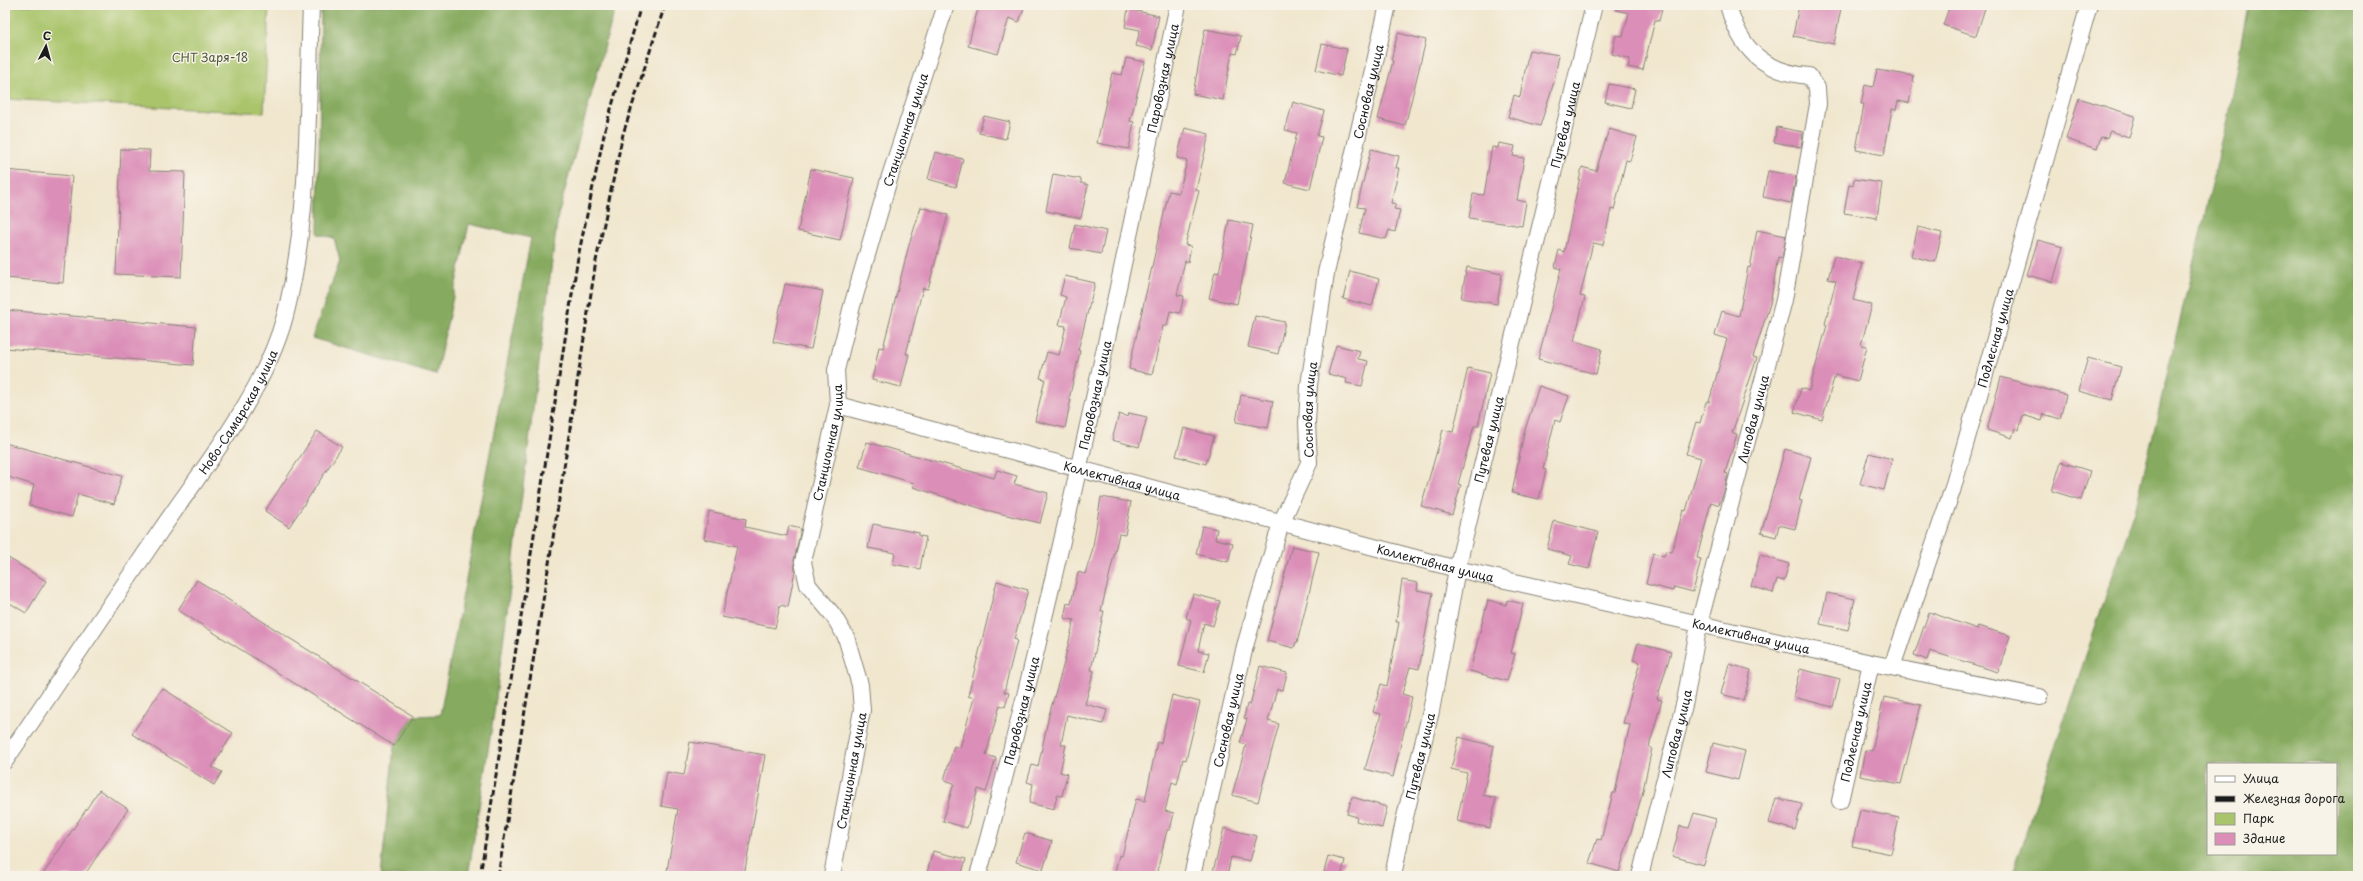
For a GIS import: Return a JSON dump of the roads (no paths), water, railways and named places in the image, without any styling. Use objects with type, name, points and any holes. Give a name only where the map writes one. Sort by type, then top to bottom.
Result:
[{"type":"street","name":"Ново-Самарская улица","points":[[5,761],[198,477],[243,407],[270,359],[285,316],[295,261],[304,192],[311,5]]},
{"type":"street","name":"Станционная улица","points":[[832,876],[862,710],[860,685],[846,637],[833,616],[808,585],[803,562],[838,405],[836,370],[852,306],[890,176],[946,5]]},
{"type":"street","name":"Паровозная улица","points":[[978,876],[1002,788],[1079,469],[1178,5]]},
{"type":"street","name":"Сосновая улица","points":[[1192,876],[1245,646],[1281,523],[1309,463],[1307,423],[1309,385],[1326,273],[1388,5]]},
{"type":"street","name":"Путевая улица","points":[[1394,876],[1404,821],[1431,711],[1457,569],[1594,5]]},
{"type":"street","name":"Липовая улица","points":[[1640,876],[1685,701],[1700,624],[1720,554],[1773,337],[1784,300],[1818,104],[1817,88],[1809,76],[1791,74],[1774,69],[1760,60],[1740,38],[1728,5]]},
{"type":"street","name":"Подлесная улица","points":[[1892,667],[1952,491],[2089,5]]},
{"type":"street","name":"Коллективная улица","points":[[838,405],[1457,569],[1871,663],[2040,697]]},
{"type":"street","name":"Подлесная улица","points":[[1840,801],[1871,663]]},
{"type":"railway","points":[[480,876],[578,257],[605,130],[641,5]]},
{"type":"railway","points":[[498,876],[596,261],[623,134],[665,5]]},
{"type":"park label","name":"СНТ Заря-18","points":[[210,57]]}]
